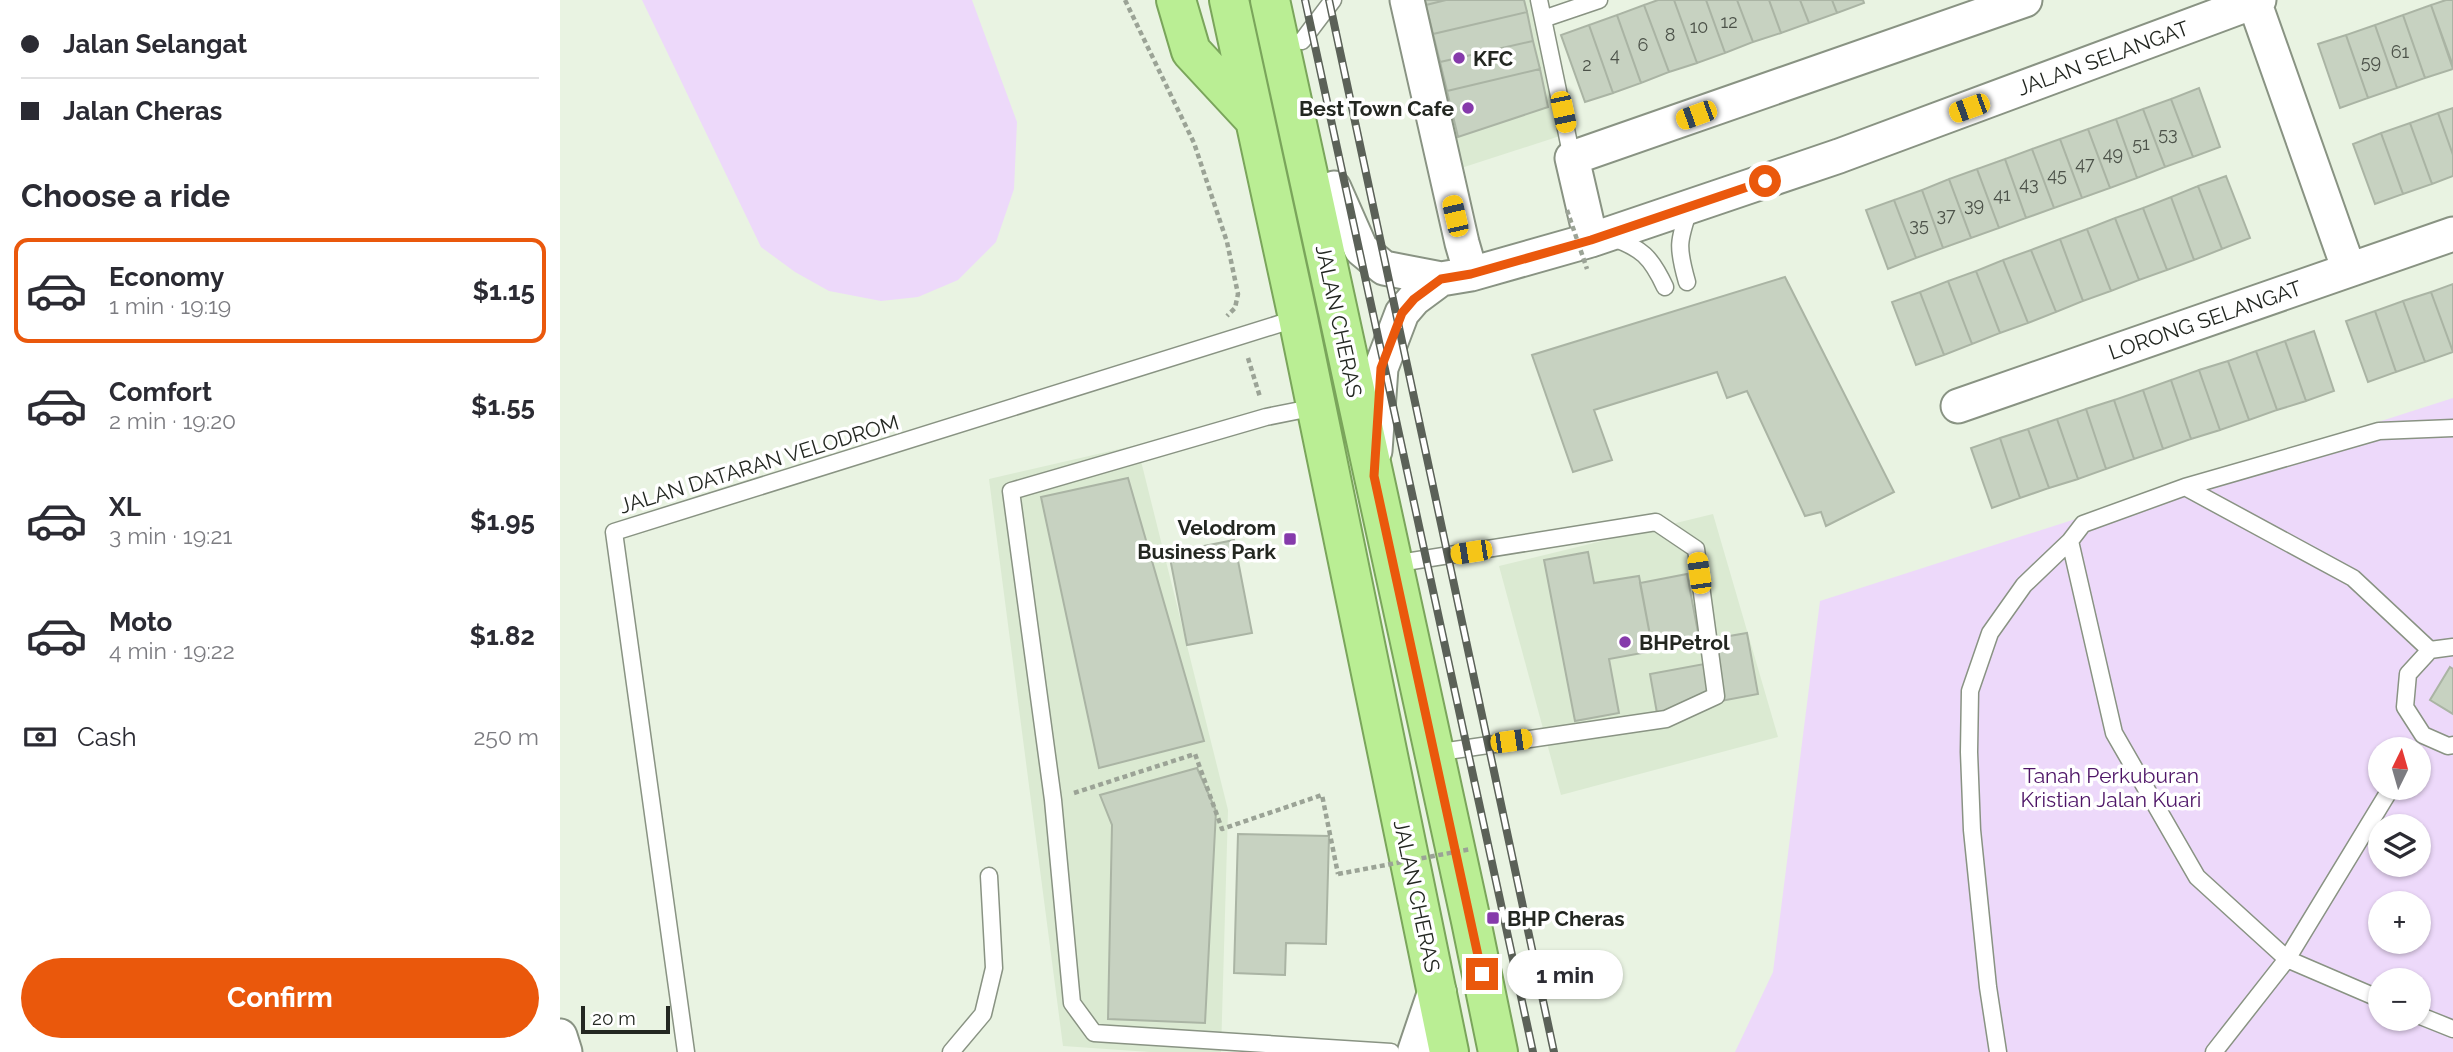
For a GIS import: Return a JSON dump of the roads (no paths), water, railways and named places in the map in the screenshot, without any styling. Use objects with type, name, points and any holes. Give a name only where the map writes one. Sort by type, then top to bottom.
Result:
[{"type":"highway","points":[[1176,0],[1191,51],[1255,120]]},
{"type":"highway","name":"JALAN CHERAS","points":[[1229,0],[1298,318],[1449,1052]]},
{"type":"highway","name":"JALAN CHERAS","points":[[1270,0],[1497,1052]]},
{"type":"highway","points":[[1292,0],[1334,188],[1328,268]]},
{"type":"street","points":[[1407,0],[1461,243],[1456,276]]},
{"type":"street","points":[[1595,248],[1573,158],[2025,0]]},
{"type":"street","points":[[2256,1],[2349,270]]},
{"type":"street","name":"JALAN SELANGAT","points":[[1374,476],[1381,368],[1402,313],[1414,299],[1456,276],[1595,248],[1690,207],[1839,156],[2256,1]]},
{"type":"street","name":"JALAN SELANGAT","points":[[1334,188],[1361,249],[1384,268],[1456,276]]},
{"type":"street","name":"LORONG SELANGAT","points":[[1958,406],[2453,233]]},
{"type":"street","points":[[1417,1052],[1437,993]]},
{"type":"street","points":[[560,1036],[565,1052]]},
{"type":"lane","points":[[1302,41],[1333,0]]},
{"type":"lane","points":[[1539,0],[1573,158]]},
{"type":"lane","points":[[1543,19],[1599,0]]},
{"type":"lane","points":[[1687,282],[1679,253],[1682,231],[1690,207]]},
{"type":"lane","points":[[1595,248],[1633,244],[1654,264],[1665,287]]},
{"type":"lane","name":"JALAN DATARAN VELODROM","points":[[686,1052],[614,531],[1298,318]]},
{"type":"lane","points":[[1316,407],[1266,417],[1011,491],[1053,800],[1072,1003],[1094,1033],[1391,1052]]},
{"type":"lane","points":[[1998,1052],[1988,987],[1972,830],[1970,691],[1990,633],[2024,585],[2070,541],[2083,524],[2185,487],[2379,431],[2453,428]]},
{"type":"lane","points":[[2185,487],[2353,578],[2430,650]]},
{"type":"lane","points":[[1393,564],[1656,522],[1696,549],[1716,696],[1666,719],[1434,753]]},
{"type":"lane","points":[[2070,541],[2114,733],[2197,877],[2287,959],[2368,994]]},
{"type":"lane","points":[[2416,737],[2405,707],[2408,674],[2430,650],[2453,647]]},
{"type":"lane","points":[[2431,744],[2453,745]]},
{"type":"lane","points":[[2214,1052],[2287,959],[2384,800]]},
{"type":"lane","points":[[951,1052],[983,1014],[994,968],[989,876]]},
{"type":"lane","points":[[2431,1020],[2453,1029]]},
{"type":"railway","points":[[1305,0],[1533,1052]]},
{"type":"railway","points":[[1329,0],[1554,1052]]},
{"type":"place","name":"KFC","points":[[1459,58]]},
{"type":"place","name":"Best Town Cafe","points":[[1468,108]]},
{"type":"place","name":"Velodrom Business Park","points":[[1290,539]]},
{"type":"place","name":"BHPetrol","points":[[1625,642]]},
{"type":"place","name":"BHP Cheras","points":[[1493,918]]},
{"type":"park label","name":"Tanah Perkuburan Kristian Jalan Kuari","points":[[2111,787]]}]
